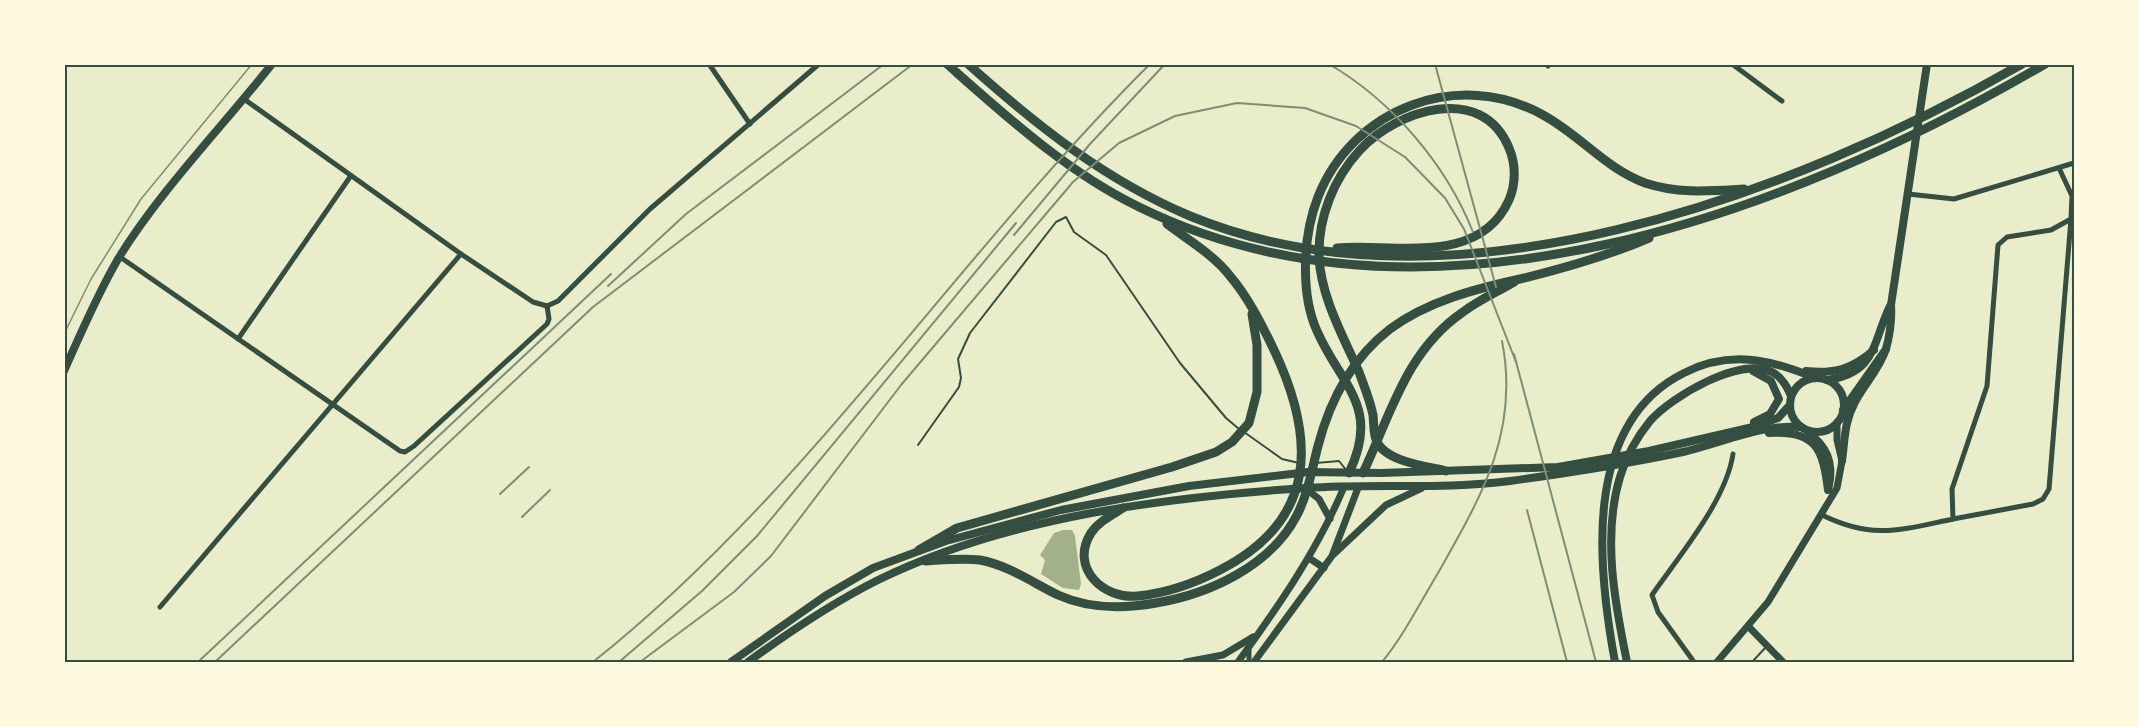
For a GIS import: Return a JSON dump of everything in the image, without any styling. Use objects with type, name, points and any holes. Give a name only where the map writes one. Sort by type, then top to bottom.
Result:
[{"type":"highway","points":[[947,64],[1027,134],[1093,182],[1155,214],[1233,243],[1279,255],[1350,265],[1392,268],[1461,265],[1541,256],[1673,227],[1779,193],[1901,141],[2045,64]]},
{"type":"highway","points":[[968,64],[1042,128],[1104,172],[1139,192],[1192,216],[1279,243],[1318,250],[1350,251],[1542,244],[1607,231],[1689,210],[1775,182],[1908,125],[2022,64]]},
{"type":"highway","points":[[1349,473],[1360,440],[1359,409],[1350,386],[1316,330],[1308,298],[1307,261],[1311,224],[1318,196],[1333,167],[1351,143],[1377,122],[1407,106],[1439,97],[1485,96],[1512,102],[1543,115],[1602,160],[1644,183],[1691,192],[1755,189]]},
{"type":"highway","points":[[1446,471],[1394,456],[1376,441],[1368,398],[1328,296],[1319,256],[1321,228],[1331,195],[1340,176],[1361,149],[1395,123],[1438,108],[1469,111],[1488,121],[1507,143],[1514,164],[1510,198],[1504,210],[1490,225],[1453,249]]},
{"type":"highway","points":[[1123,508],[1104,520],[1090,534],[1086,543],[1085,561],[1088,571],[1100,587],[1126,596],[1174,589],[1222,569],[1263,542],[1283,517],[1299,479],[1303,446],[1299,415],[1292,392],[1269,339],[1230,275],[1214,259],[1155,214]]},
{"type":"highway","points":[[926,561],[981,560],[1001,566],[1073,600],[1110,607],[1144,605],[1200,592],[1239,573],[1271,549],[1297,515],[1329,410],[1347,375],[1375,342],[1426,307],[1473,291],[1627,248],[1673,227]]},
{"type":"highway","points":[[1363,473],[1391,404],[1419,354],[1447,324],[1478,302],[1520,279]]},
{"type":"highway","points":[[919,550],[957,528],[1075,496],[1216,452],[1239,435],[1248,423],[1255,403],[1258,378],[1257,345],[1251,308]]},
{"type":"main road","points":[[64,370],[101,290],[120,257],[150,214],[272,64]]},
{"type":"main road","points":[[1827,380],[1858,369],[1869,360],[1891,305],[1927,64]]},
{"type":"main road","points":[[1842,461],[1845,428],[1850,412],[1879,367],[1886,349],[1892,318],[1891,305]]},
{"type":"main road","points":[[748,663],[840,600],[891,574],[949,551],[1008,533],[1123,508],[1305,488],[1497,482],[1650,459],[1779,426],[1824,430],[1837,422],[1886,349]]},
{"type":"main road","points":[[731,663],[844,584],[873,568],[919,550],[1006,524],[1101,501],[1241,479],[1308,472],[1363,473],[1558,467],[1649,451],[1772,422],[1791,400],[1799,385],[1816,375],[1845,369],[1874,350]]},
{"type":"main road","points":[[1615,663],[1602,570],[1605,497],[1614,460],[1628,426],[1644,403],[1659,388],[1696,366],[1731,358],[1752,358],[1827,380],[1840,392],[1843,410]]},
{"type":"main road","points":[[1627,663],[1612,556],[1616,494],[1626,460],[1645,428],[1662,409],[1686,392],[1722,376],[1762,369],[1776,374],[1791,400],[1794,419],[1804,428]]},
{"type":"main road","points":[[1737,430],[1770,414],[1779,399],[1771,381],[1750,370]]},
{"type":"main road","points":[[1752,434],[1788,432],[1812,442],[1825,461],[1828,490]]},
{"type":"main road","points":[[1344,487],[1349,473]]},
{"type":"main road","points":[[1358,488],[1363,473]]},
{"type":"street","points":[[709,64],[750,124]]},
{"type":"street","points":[[244,99],[350,177],[461,254],[532,302],[547,306],[558,301],[650,209],[819,64]]},
{"type":"street","points":[[1732,64],[1782,101]]},
{"type":"street","points":[[1908,190],[1954,199],[2074,163]]},
{"type":"street","points":[[1823,511],[1846,526],[1873,532],[1905,529],[2033,504],[2043,499],[2049,489],[2073,202],[2059,168]]},
{"type":"street","points":[[238,339],[350,177]]},
{"type":"street","points":[[1953,519],[1952,489],[1987,386],[1998,245],[2007,237],[2051,230],[2071,219]]},
{"type":"street","points":[[160,607],[461,254]]},
{"type":"street","points":[[120,257],[395,449],[405,452],[547,324],[547,306]]},
{"type":"street","points":[[1717,663],[1749,627],[1789,570],[1841,478],[1842,461],[1837,440],[1837,422]]},
{"type":"street","points":[[1804,428],[1820,441],[1832,468],[1823,511]]},
{"type":"street","points":[[1694,663],[1658,612],[1652,595],[1708,512],[1725,479],[1733,454]]},
{"type":"street","points":[[1332,556],[1386,505],[1400,496],[1429,485]]},
{"type":"street","points":[[1238,663],[1309,558],[1344,487]]},
{"type":"street","points":[[1305,488],[1319,499],[1330,519]]},
{"type":"street","points":[[1254,663],[1332,556],[1358,488]]},
{"type":"street","points":[[1309,558],[1324,568]]},
{"type":"street","points":[[1749,627],[1783,663]]},
{"type":"street","points":[[1186,663],[1223,655],[1258,634]]},
{"type":"street","points":[[1249,646],[1249,663]]},
{"type":"lane","points":[[918,446],[956,393],[961,378],[958,359],[970,333],[1056,222],[1066,217],[1074,232],[1106,255],[1180,363],[1226,418],[1282,459],[1310,464],[1339,461],[1349,473]]},
{"type":"lane","points":[[1752,663],[1768,645]]},
{"type":"shaded area","points":[[1072,530],[1075,536],[1081,584],[1079,590],[1063,588],[1041,574],[1045,560],[1040,555],[1054,533]]},
{"type":"tram line","points":[[64,334],[91,279],[141,199],[252,64]]},
{"type":"railway","points":[[608,286],[686,214],[884,64]]},
{"type":"railway","points":[[215,662],[593,307],[913,64]]},
{"type":"railway","points":[[593,662],[670,595],[743,524],[812,449],[1079,138],[1150,64]]},
{"type":"railway","points":[[1014,235],[1090,144],[1165,64]]},
{"type":"railway","points":[[1329,64],[1374,96],[1414,136],[1448,182],[1473,232]]},
{"type":"railway","points":[[1435,64],[1496,287]]},
{"type":"railway","points":[[640,662],[734,592],[771,556],[901,385],[1073,182],[1119,143],[1175,116],[1237,103],[1305,108],[1356,126],[1405,157],[1445,198],[1464,229],[1516,362]]},
{"type":"railway","points":[[619,662],[702,591],[757,536],[1016,223]]},
{"type":"railway","points":[[198,662],[611,274]]},
{"type":"railway","points":[[1382,662],[1405,630],[1454,545],[1493,463],[1506,405],[1506,374],[1502,341]]},
{"type":"railway","points":[[1514,354],[1596,662]]},
{"type":"railway","points":[[500,494],[529,467]]},
{"type":"railway","points":[[522,517],[550,490]]},
{"type":"railway","points":[[1527,510],[1567,662]]}]
